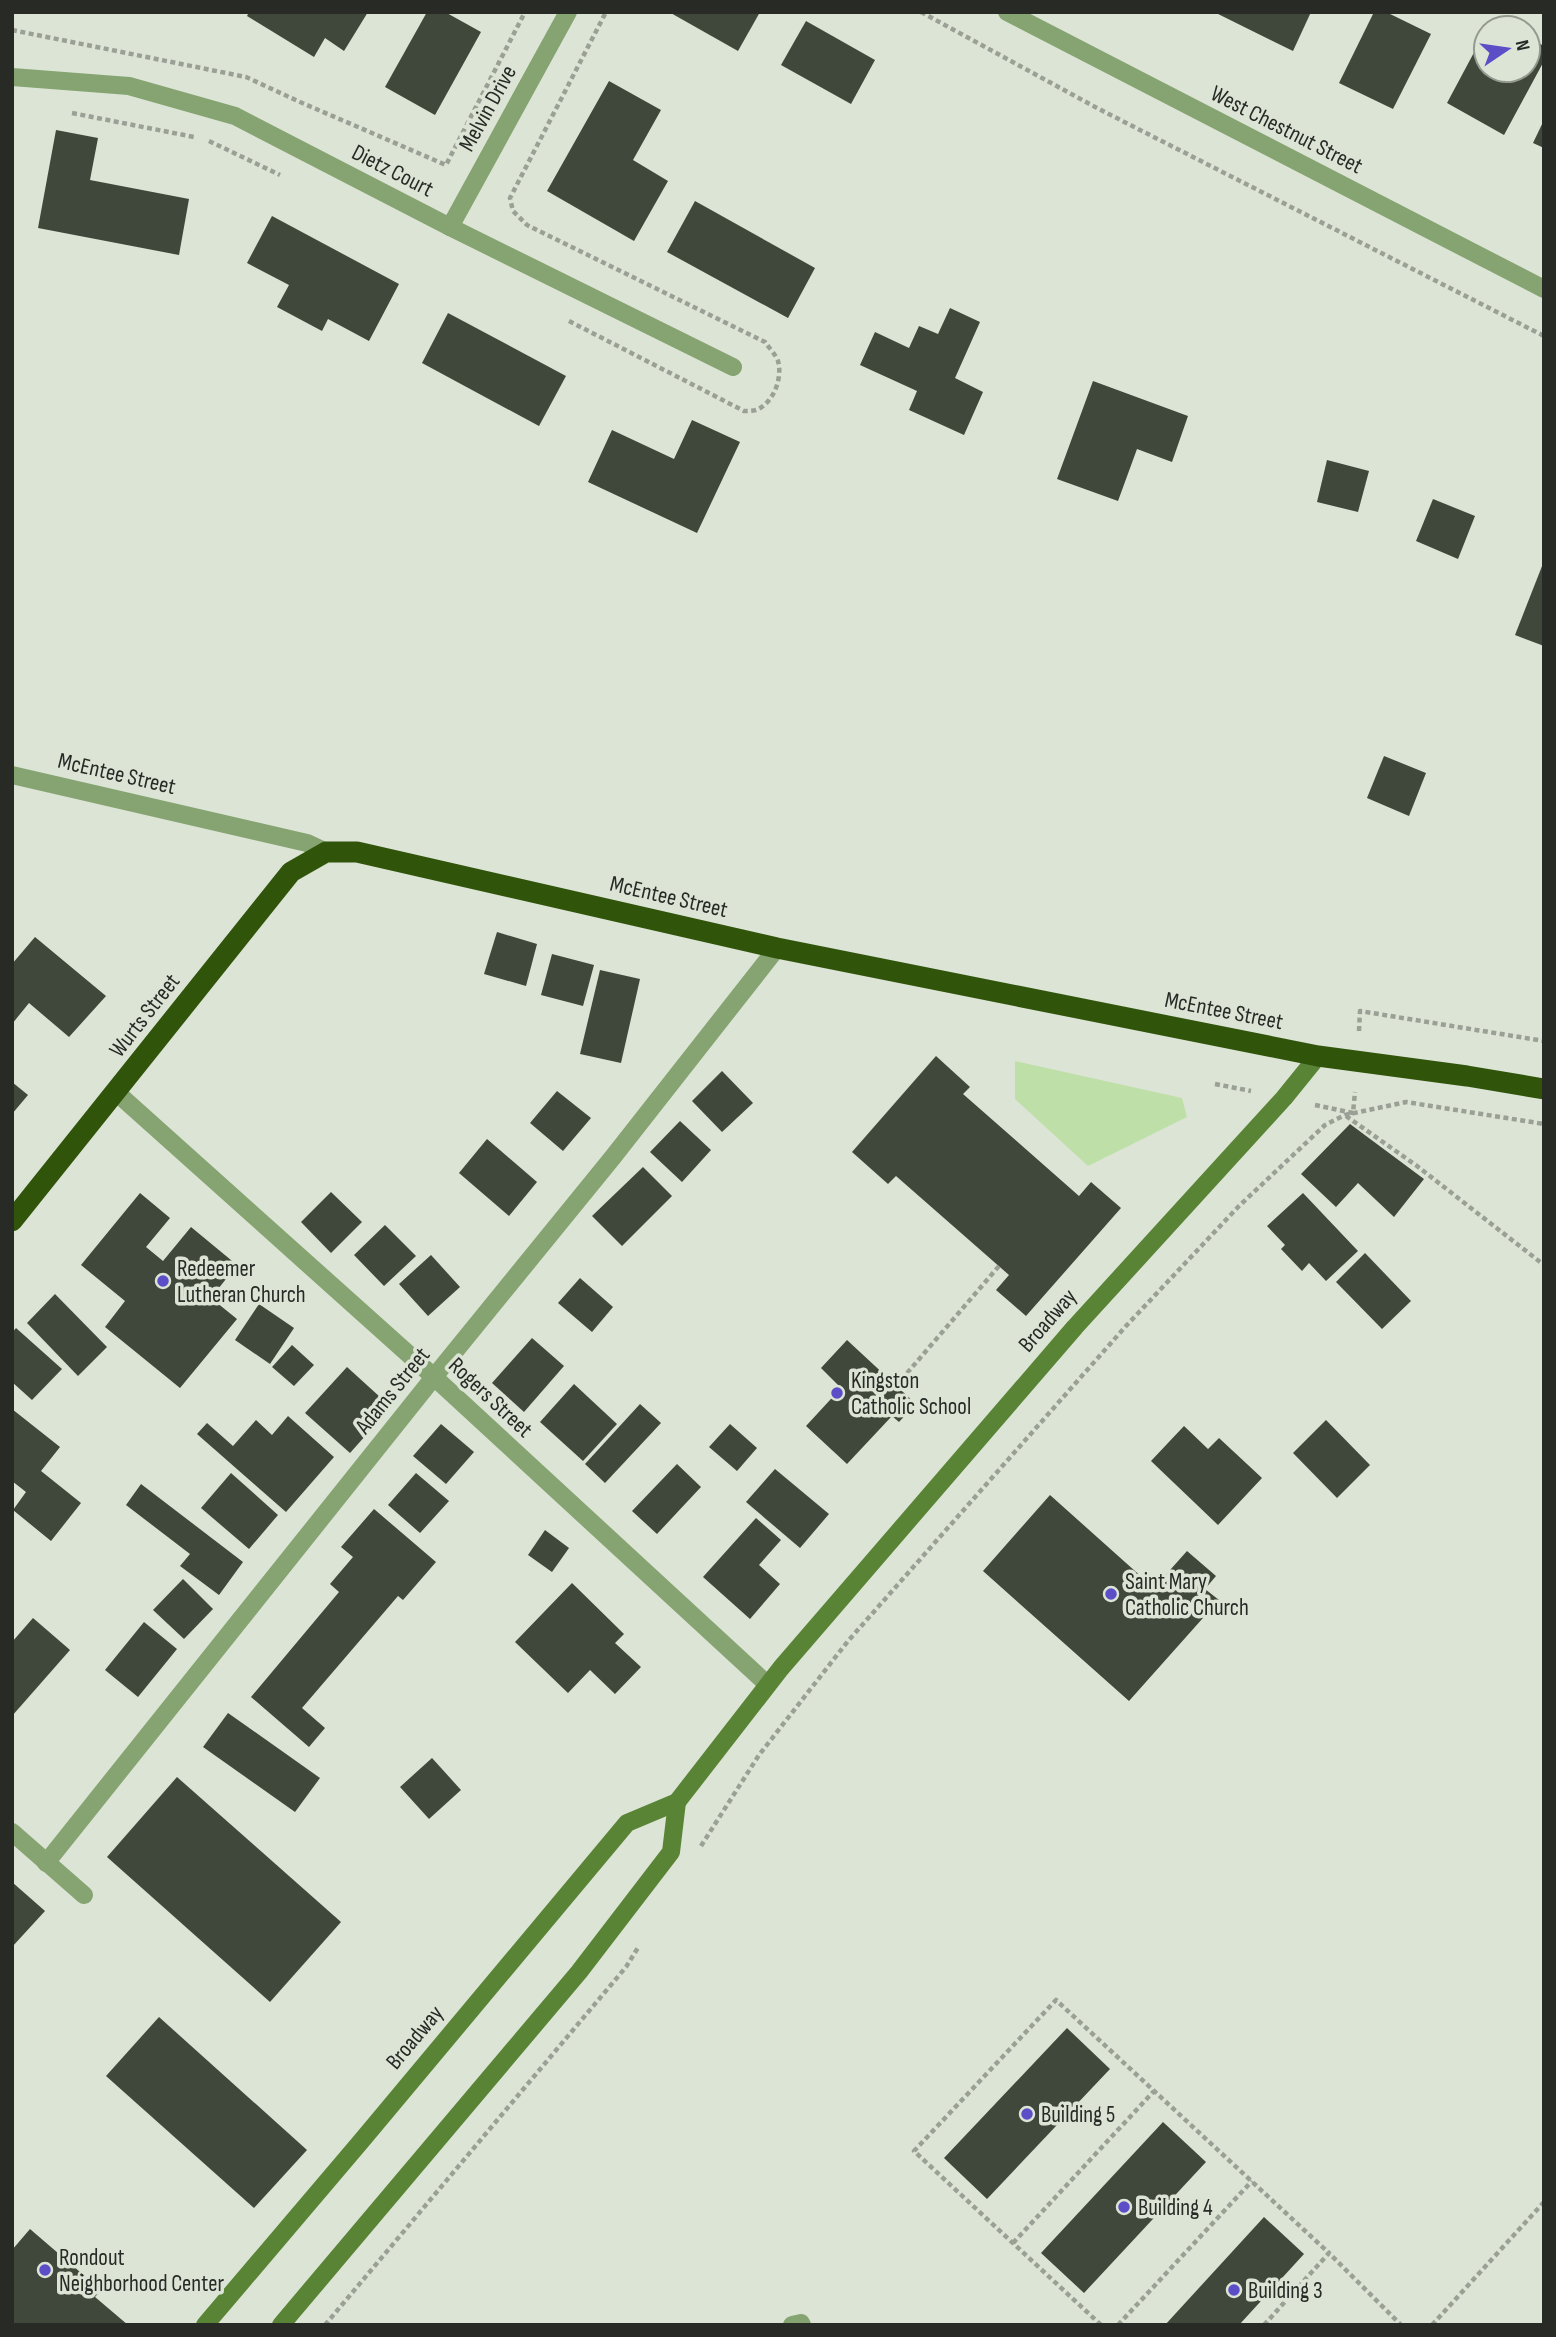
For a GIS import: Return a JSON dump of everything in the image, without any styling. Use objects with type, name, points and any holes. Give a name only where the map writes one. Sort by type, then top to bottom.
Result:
[{"type":"highway","name":"McEntee Street","points":[[326,852],[357,852],[777,948],[1318,1056]]},
{"type":"highway","name":"Wurts Street","points":[[12,1221],[291,872],[326,852]]},
{"type":"highway","points":[[1318,1056],[1544,1089]]},
{"type":"street","name":"Melvin Drive","points":[[450,227],[568,12]]},
{"type":"street","name":"West Chestnut Street","points":[[1007,12],[1544,289]]},
{"type":"street","name":"Dietz Court","points":[[12,77],[129,86],[234,116],[733,368]]},
{"type":"street","name":"McEntee Street","points":[[12,775],[307,843],[326,852]]},
{"type":"street","name":"Adams Street","points":[[46,1863],[613,1157],[777,948]]},
{"type":"street","name":"Broadway","points":[[205,2325],[627,1822],[677,1802],[767,1684],[1075,1327],[1284,1098],[1318,1056]]},
{"type":"street","name":"Rogers Street","points":[[117,1093],[434,1377],[767,1684]]},
{"type":"street","points":[[281,2325],[579,1972],[671,1852],[677,1802]]},
{"type":"street","points":[[12,1832],[84,1895]]},
{"type":"street","points":[[792,2325],[802,2325]]},
{"type":"path","points":[[12,30],[246,77],[446,165],[525,12]]},
{"type":"path","points":[[921,12],[1097,108],[1544,336]]},
{"type":"path","points":[[700,1849],[759,1755],[848,1641],[1126,1326],[1239,1206],[1325,1125],[1345,1115],[1406,1102],[1544,1125]]},
{"type":"path","points":[[1345,1115],[1417,1166],[1544,1265]]},
{"type":"path","points":[[896,1386],[999,1266]]},
{"type":"path","points":[[325,2325],[626,1967],[640,1943]]},
{"type":"path","points":[[1101,2325],[914,2151],[1056,2000],[1252,2180],[1401,2325]]},
{"type":"path","points":[[1013,2242],[1154,2091]]},
{"type":"path","points":[[1118,2325],[1252,2180]]},
{"type":"path","points":[[1432,2325],[1544,2202]]},
{"type":"path","points":[[1264,2325],[1329,2253]]},
{"type":"green space","points":[[1015,1061],[1182,1098],[1187,1117],[1088,1166],[1015,1099]]},
{"type":"building","points":[[249,12],[368,12],[344,51],[325,38],[314,57],[247,16]]},
{"type":"building","points":[[427,12],[445,12],[481,32],[435,115],[385,87]]},
{"type":"building","points":[[669,12],[760,12],[738,51]]},
{"type":"building","points":[[1214,12],[1311,12],[1293,51]]},
{"type":"building","points":[[1374,12],[1386,12],[1431,34],[1393,109],[1339,83]]},
{"type":"building","points":[[806,21],[875,60],[851,104],[781,65]]},
{"type":"building","points":[[1542,45],[1544,46],[1542,65]]},
{"type":"building","points":[[1472,56],[1472,84],[1532,84],[1504,135],[1447,103]]},
{"type":"building","points":[[609,81],[661,110],[633,160],[668,181],[634,241],[547,191]]},
{"type":"building","points":[[1544,120],[1544,148],[1533,143]]},
{"type":"building","points":[[56,130],[98,138],[90,180],[189,199],[179,255],[38,228]]},
{"type":"building","points":[[695,201],[815,268],[788,318],[667,252]]},
{"type":"building","points":[[272,216],[399,284],[369,341],[328,319],[322,331],[277,307],[289,285],[247,263]]},
{"type":"building","points":[[950,308],[980,322],[955,378],[983,392],[964,435],[909,410],[917,391],[860,365],[875,332],[909,348],[919,326],[938,334]]},
{"type":"building","points":[[448,313],[566,376],[539,426],[422,363]]},
{"type":"building","points":[[1093,381],[1188,416],[1172,462],[1137,449],[1118,501],[1057,479]]},
{"type":"building","points":[[692,420],[740,442],[697,533],[588,482],[612,430],[674,459]]},
{"type":"building","points":[[1327,460],[1369,471],[1358,512],[1317,502]]},
{"type":"building","points":[[1433,499],[1475,516],[1458,559],[1416,541]]},
{"type":"building","points":[[1544,561],[1544,646],[1515,635]]},
{"type":"building","points":[[1384,756],[1426,773],[1409,816],[1367,798]]},
{"type":"building","points":[[497,932],[537,944],[526,986],[484,974]]},
{"type":"building","points":[[35,937],[106,996],[69,1037],[29,1003],[12,1024],[12,964]]},
{"type":"building","points":[[552,954],[594,965],[583,1006],[541,995]]},
{"type":"building","points":[[600,970],[640,979],[621,1063],[580,1054]]},
{"type":"building","points":[[936,1056],[970,1087],[963,1094],[1079,1196],[1091,1182],[1121,1208],[1026,1316],[996,1290],[1009,1275],[896,1176],[888,1184],[852,1152]]},
{"type":"building","points":[[722,1071],[753,1103],[722,1132],[692,1101]]},
{"type":"building","points":[[12,1082],[28,1095],[12,1114]]},
{"type":"building","points":[[557,1091],[591,1118],[563,1151],[530,1123]]},
{"type":"building","points":[[680,1121],[711,1150],[682,1182],[650,1152]]},
{"type":"building","points":[[1350,1124],[1424,1179],[1394,1217],[1358,1183],[1336,1207],[1301,1174]]},
{"type":"building","points":[[487,1139],[537,1182],[509,1216],[459,1173]]},
{"type":"building","points":[[643,1167],[672,1196],[622,1246],[592,1216]]},
{"type":"building","points":[[331,1192],[362,1222],[331,1253],[301,1222]]},
{"type":"building","name":"Redeemer Lutheran Church","points":[[140,1193],[170,1218],[146,1247],[163,1261],[191,1227],[237,1265],[211,1298],[237,1319],[180,1388],[105,1327],[125,1301],[81,1265]]},
{"type":"building","points":[[1303,1193],[1358,1251],[1326,1281],[1309,1263],[1302,1271],[1281,1249],[1285,1245],[1267,1226]]},
{"type":"building","points":[[385,1225],[416,1256],[384,1286],[354,1255]]},
{"type":"building","points":[[1365,1253],[1411,1301],[1382,1329],[1336,1282]]},
{"type":"building","points":[[431,1255],[460,1287],[428,1316],[399,1284]]},
{"type":"building","points":[[580,1278],[613,1307],[592,1332],[558,1303]]},
{"type":"building","points":[[55,1294],[107,1347],[78,1376],[27,1323]]},
{"type":"building","points":[[259,1304],[294,1328],[270,1364],[235,1340]]},
{"type":"building","points":[[16,1328],[62,1369],[32,1400],[12,1382],[12,1333]]},
{"type":"building","points":[[532,1338],[564,1366],[524,1412],[492,1383]]},
{"type":"building","points":[[847,1340],[916,1404],[899,1422],[892,1416],[847,1464],[806,1426],[841,1388],[821,1368]]},
{"type":"building","points":[[292,1345],[314,1365],[294,1386],[272,1367]]},
{"type":"building","points":[[347,1367],[391,1407],[350,1453],[305,1413]]},
{"type":"building","points":[[574,1384],[617,1424],[583,1461],[540,1422]]},
{"type":"building","points":[[640,1404],[661,1423],[605,1483],[585,1464]]},
{"type":"building","points":[[12,1409],[60,1447],[41,1471],[81,1503],[51,1541],[13,1510],[26,1492],[12,1481]]},
{"type":"building","points":[[288,1416],[334,1457],[286,1512],[197,1434],[207,1423],[233,1446],[256,1420],[272,1435]]},
{"type":"building","points":[[1326,1420],[1370,1465],[1337,1498],[1293,1453]]},
{"type":"building","points":[[441,1424],[474,1452],[446,1484],[413,1456]]},
{"type":"building","points":[[730,1424],[757,1448],[737,1471],[709,1447]]},
{"type":"building","points":[[1184,1426],[1208,1449],[1219,1438],[1262,1478],[1218,1525],[1151,1461]]},
{"type":"building","points":[[677,1464],[701,1487],[657,1534],[632,1511]]},
{"type":"building","points":[[775,1469],[829,1514],[800,1548],[746,1502]]},
{"type":"building","points":[[231,1473],[278,1515],[249,1549],[201,1508]]},
{"type":"building","points":[[416,1473],[449,1501],[420,1533],[388,1505]]},
{"type":"building","points":[[141,1484],[243,1562],[219,1595],[180,1566],[190,1554],[126,1505]]},
{"type":"building","name":"Saint Mary Catholic Church","points":[[1050,1495],[1154,1588],[1187,1551],[1216,1576],[1205,1589],[1219,1600],[1129,1701],[983,1571]]},
{"type":"building","points":[[374,1509],[436,1562],[403,1600],[398,1596],[302,1708],[325,1728],[309,1747],[251,1697],[339,1592],[330,1584],[353,1557],[341,1547]]},
{"type":"building","points":[[756,1518],[781,1540],[759,1565],[780,1584],[750,1619],[703,1577]]},
{"type":"building","points":[[545,1530],[569,1548],[552,1572],[528,1555]]},
{"type":"building","points":[[183,1579],[213,1609],[184,1639],[153,1610]]},
{"type":"building","points":[[572,1583],[624,1634],[615,1643],[641,1667],[615,1694],[590,1670],[568,1693],[515,1642]]},
{"type":"building","points":[[33,1618],[70,1650],[12,1716],[12,1642]]},
{"type":"building","points":[[144,1622],[177,1649],[138,1697],[105,1670]]},
{"type":"building","points":[[228,1713],[320,1778],[295,1812],[203,1747]]},
{"type":"building","points":[[432,1758],[461,1790],[429,1819],[400,1787]]},
{"type":"building","points":[[177,1777],[341,1922],[270,2002],[107,1857]]},
{"type":"building","points":[[12,1882],[45,1911],[12,1947]]},
{"type":"building","points":[[159,2017],[307,2150],[254,2208],[106,2076]]},
{"type":"building","name":"Building 5","points":[[1067,2028],[1110,2069],[987,2199],[944,2158]]},
{"type":"building","name":"Building 4","points":[[1163,2122],[1206,2162],[1084,2293],[1041,2253]]},
{"type":"building","name":"Building 3","points":[[1264,2217],[1304,2254],[1239,2325],[1165,2325]]},
{"type":"building","name":"Rondout Neighborhood Center","points":[[30,2229],[101,2290],[95,2297],[128,2325],[12,2325],[12,2250]]},
{"type":"place","name":"Redeemer Lutheran Church","points":[[163,1281]]},
{"type":"place","name":"Kingston Catholic School","points":[[837,1393]]},
{"type":"place","name":"Saint Mary Catholic Church","points":[[1111,1594]]},
{"type":"place","name":"Building 5","points":[[1027,2114]]},
{"type":"place","name":"Building 4","points":[[1124,2207]]},
{"type":"place","name":"Rondout Neighborhood Center","points":[[45,2270]]},
{"type":"place","name":"Building 3","points":[[1234,2290]]}]
